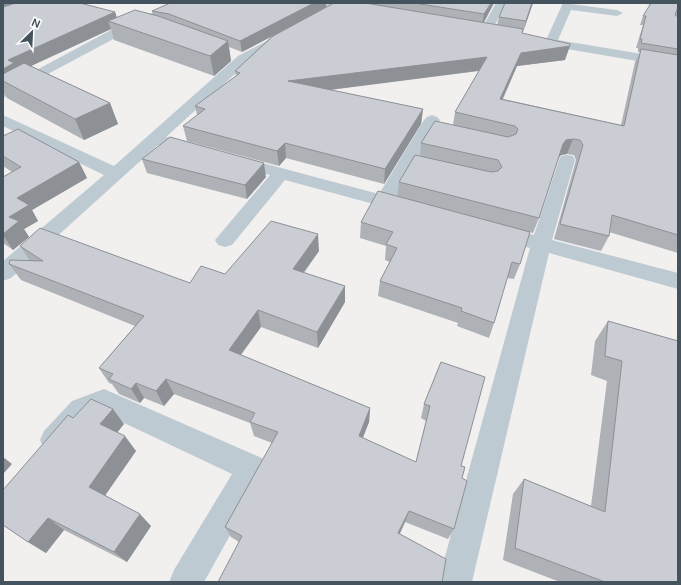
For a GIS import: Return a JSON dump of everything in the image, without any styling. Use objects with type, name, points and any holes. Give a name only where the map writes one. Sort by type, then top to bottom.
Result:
[{"type":"street","points":[[3,94],[115,33],[185,3]]},
{"type":"street","points":[[322,3],[342,5],[370,12]]},
{"type":"street","points":[[486,32],[501,3]]},
{"type":"street","points":[[551,43],[567,4],[617,13]]},
{"type":"street","points":[[318,18],[342,5]]},
{"type":"street","points":[[117,17],[160,28]]},
{"type":"street","points":[[471,29],[501,34]]},
{"type":"street","points":[[6,266],[116,174],[243,59],[291,33]]},
{"type":"street","points":[[530,39],[678,64]]},
{"type":"street","points":[[229,54],[243,59]]},
{"type":"street","points":[[3,120],[116,174]]},
{"type":"street","points":[[384,201],[415,163],[434,126]]},
{"type":"street","points":[[155,139],[422,211]]},
{"type":"street","points":[[455,582],[541,244],[567,160]]},
{"type":"street","points":[[225,240],[281,173]]},
{"type":"street","points":[[481,228],[678,281]]},
{"type":"street","points":[[39,457],[81,409],[104,401],[252,468],[186,582]]},
{"type":"building","points":[[16,3],[80,3],[115,12],[8,60],[14,63],[3,69],[3,7]]},
{"type":"building","points":[[170,3],[314,3],[240,41],[169,14],[152,11]]},
{"type":"building","points":[[334,3],[365,3],[523,29],[522,33],[570,44],[570,46],[521,53],[500,99],[624,126],[641,49],[678,55],[678,235],[612,215],[609,236],[560,224],[583,145],[580,140],[566,140],[563,144],[539,218],[399,182],[415,155],[491,172],[498,171],[502,167],[498,160],[421,143],[435,121],[508,137],[516,134],[518,129],[515,126],[455,112],[487,57],[288,81],[423,109],[385,169],[285,143],[277,151],[183,126],[205,109],[195,106],[240,73],[235,71],[273,36]]},
{"type":"building","points":[[414,3],[491,3],[484,14]]},
{"type":"building","points":[[505,3],[532,3],[526,21],[499,17]]},
{"type":"building","points":[[651,3],[678,3],[675,15],[678,17],[678,49],[641,43],[642,39],[640,39],[646,16],[643,16]]},
{"type":"building","points":[[135,10],[158,16],[228,41],[210,56],[108,21]]},
{"type":"building","points":[[24,63],[110,103],[75,119],[3,81],[3,74]]},
{"type":"building","points":[[18,129],[79,162],[17,198],[29,205],[9,217],[19,221],[3,234],[3,177],[21,167],[3,156],[3,136]]},
{"type":"building","points":[[170,137],[264,163],[245,185],[142,159]]},
{"type":"building","points":[[378,191],[530,232],[520,264],[512,262],[494,323],[461,311],[462,308],[380,281],[397,248],[386,244],[393,232],[361,222]]},
{"type":"building","points":[[271,221],[318,234],[293,269],[345,286],[317,332],[258,310],[229,350],[370,408],[359,436],[416,462],[430,406],[424,404],[441,362],[485,377],[461,466],[465,467],[462,478],[467,481],[454,529],[409,511],[398,533],[446,559],[442,582],[218,582],[242,536],[225,527],[278,432],[250,422],[255,413],[166,379],[156,391],[136,383],[131,389],[109,379],[113,374],[99,368],[144,316],[9,264],[10,260],[43,261],[20,246],[40,228],[190,283],[201,266],[225,274]]},
{"type":"building","points":[[608,321],[678,341],[678,582],[605,582],[515,548],[524,479],[605,512],[622,361],[605,356]]},
{"type":"building","points":[[91,399],[113,409],[100,424],[125,436],[89,487],[140,514],[114,552],[48,518],[28,542],[3,525],[3,490],[68,415],[73,418]]},
{"type":"waterway","points":[[646,3],[678,8]]}]
